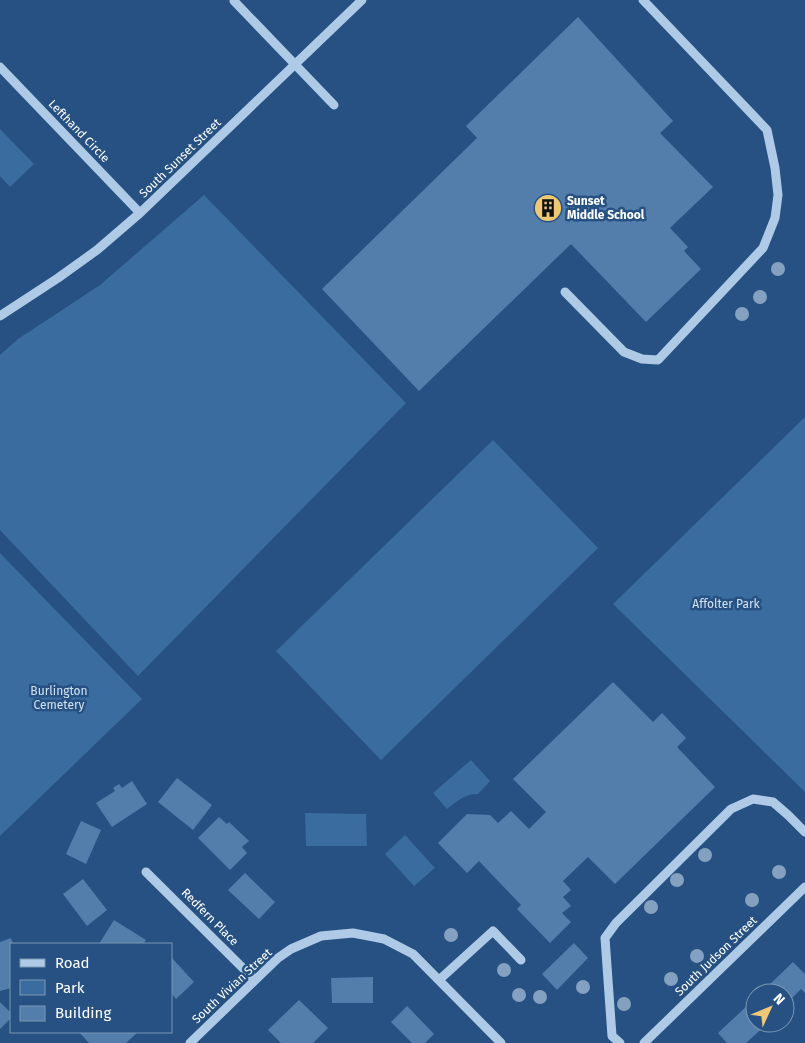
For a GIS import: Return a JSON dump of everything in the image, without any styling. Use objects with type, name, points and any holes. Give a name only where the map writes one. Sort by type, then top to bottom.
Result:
[{"type":"street","name":"South Sunset Street","points":[[0,316],[97,250],[140,213],[362,0]]},
{"type":"street","points":[[564,292],[624,352],[642,359],[658,360],[762,248],[775,218],[778,195],[775,168],[767,130],[643,0]]},
{"type":"street","points":[[234,1],[334,105]]},
{"type":"street","name":"Lefthand Circle","points":[[0,67],[140,213]]},
{"type":"street","points":[[620,1043],[612,1036],[605,938],[616,923],[731,809],[753,799],[773,802],[805,832]]},
{"type":"street","name":"Redfern Place","points":[[146,872],[255,980]]},
{"type":"street","name":"South Judson Street","points":[[644,1043],[805,887]]},
{"type":"street","points":[[439,980],[493,931],[521,960]]},
{"type":"street","name":"South Vivian Street","points":[[190,1043],[278,958],[292,949],[321,936],[353,933],[384,940],[413,954],[501,1043]]},
{"type":"green space","points":[[0,129],[34,164],[10,187],[0,176]]},
{"type":"green space","points":[[204,195],[406,403],[138,676],[0,530],[0,355],[18,339],[100,285]]},
{"type":"green space","name":"Affolter Park","points":[[805,417],[805,792],[613,604]]},
{"type":"green space","points":[[493,440],[598,548],[381,760],[276,651]]},
{"type":"green space","name":"Burlington Cemetery","points":[[0,553],[142,699],[0,836]]},
{"type":"green space","points":[[471,760],[490,781],[478,794],[465,797],[447,809],[433,793]]},
{"type":"green space","points":[[305,813],[366,814],[367,846],[306,846]]},
{"type":"green space","points":[[405,835],[435,868],[414,886],[385,854]]},
{"type":"building","name":"Sunset Middle School","points":[[578,17],[673,121],[660,133],[713,187],[670,228],[688,247],[684,251],[701,269],[646,322],[571,244],[419,391],[322,289],[477,138],[466,126]]},
{"type":"building","points":[[613,682],[653,722],[662,713],[686,738],[677,747],[715,787],[615,884],[588,857],[563,881],[571,890],[563,897],[571,906],[562,913],[571,922],[550,943],[517,909],[521,905],[479,861],[467,873],[438,843],[467,814],[490,815],[498,823],[511,811],[529,829],[546,812],[513,779]]},
{"type":"building","points":[[177,778],[212,805],[193,830],[158,802]]},
{"type":"building","points":[[132,781],[147,804],[112,827],[96,803],[115,791],[113,788],[119,784],[122,788]]},
{"type":"building","points":[[219,817],[227,824],[229,822],[249,841],[242,847],[247,853],[230,870],[198,838]]},
{"type":"building","points":[[81,821],[101,830],[86,864],[66,854]]},
{"type":"building","points":[[245,873],[275,902],[259,919],[228,890]]},
{"type":"building","points":[[83,879],[107,910],[87,926],[63,894]]},
{"type":"building","points":[[114,920],[146,940],[144,943],[100,943]]},
{"type":"building","points":[[11,938],[13,943],[10,943],[10,988],[0,991],[0,942]]},
{"type":"building","points":[[574,943],[588,958],[557,990],[542,974]]},
{"type":"building","points":[[172,958],[194,982],[176,999],[172,994]]},
{"type":"building","points":[[793,962],[805,974],[805,993],[801,989],[795,995],[795,983],[771,983]]},
{"type":"building","points":[[373,977],[373,1003],[332,1003],[331,978]]},
{"type":"building","points":[[299,1000],[328,1028],[313,1043],[281,1043],[268,1030]]},
{"type":"building","points":[[0,1002],[10,1012],[10,1019],[0,1029]]},
{"type":"building","points":[[407,1006],[434,1034],[425,1043],[412,1043],[391,1022]]},
{"type":"building","points":[[745,1008],[745,1033],[757,1033],[746,1043],[727,1043],[718,1033]]},
{"type":"building","points":[[80,1033],[137,1033],[126,1043],[89,1043]]},
{"type":"place","name":"Sunset Middle School","points":[[548,208]]}]
